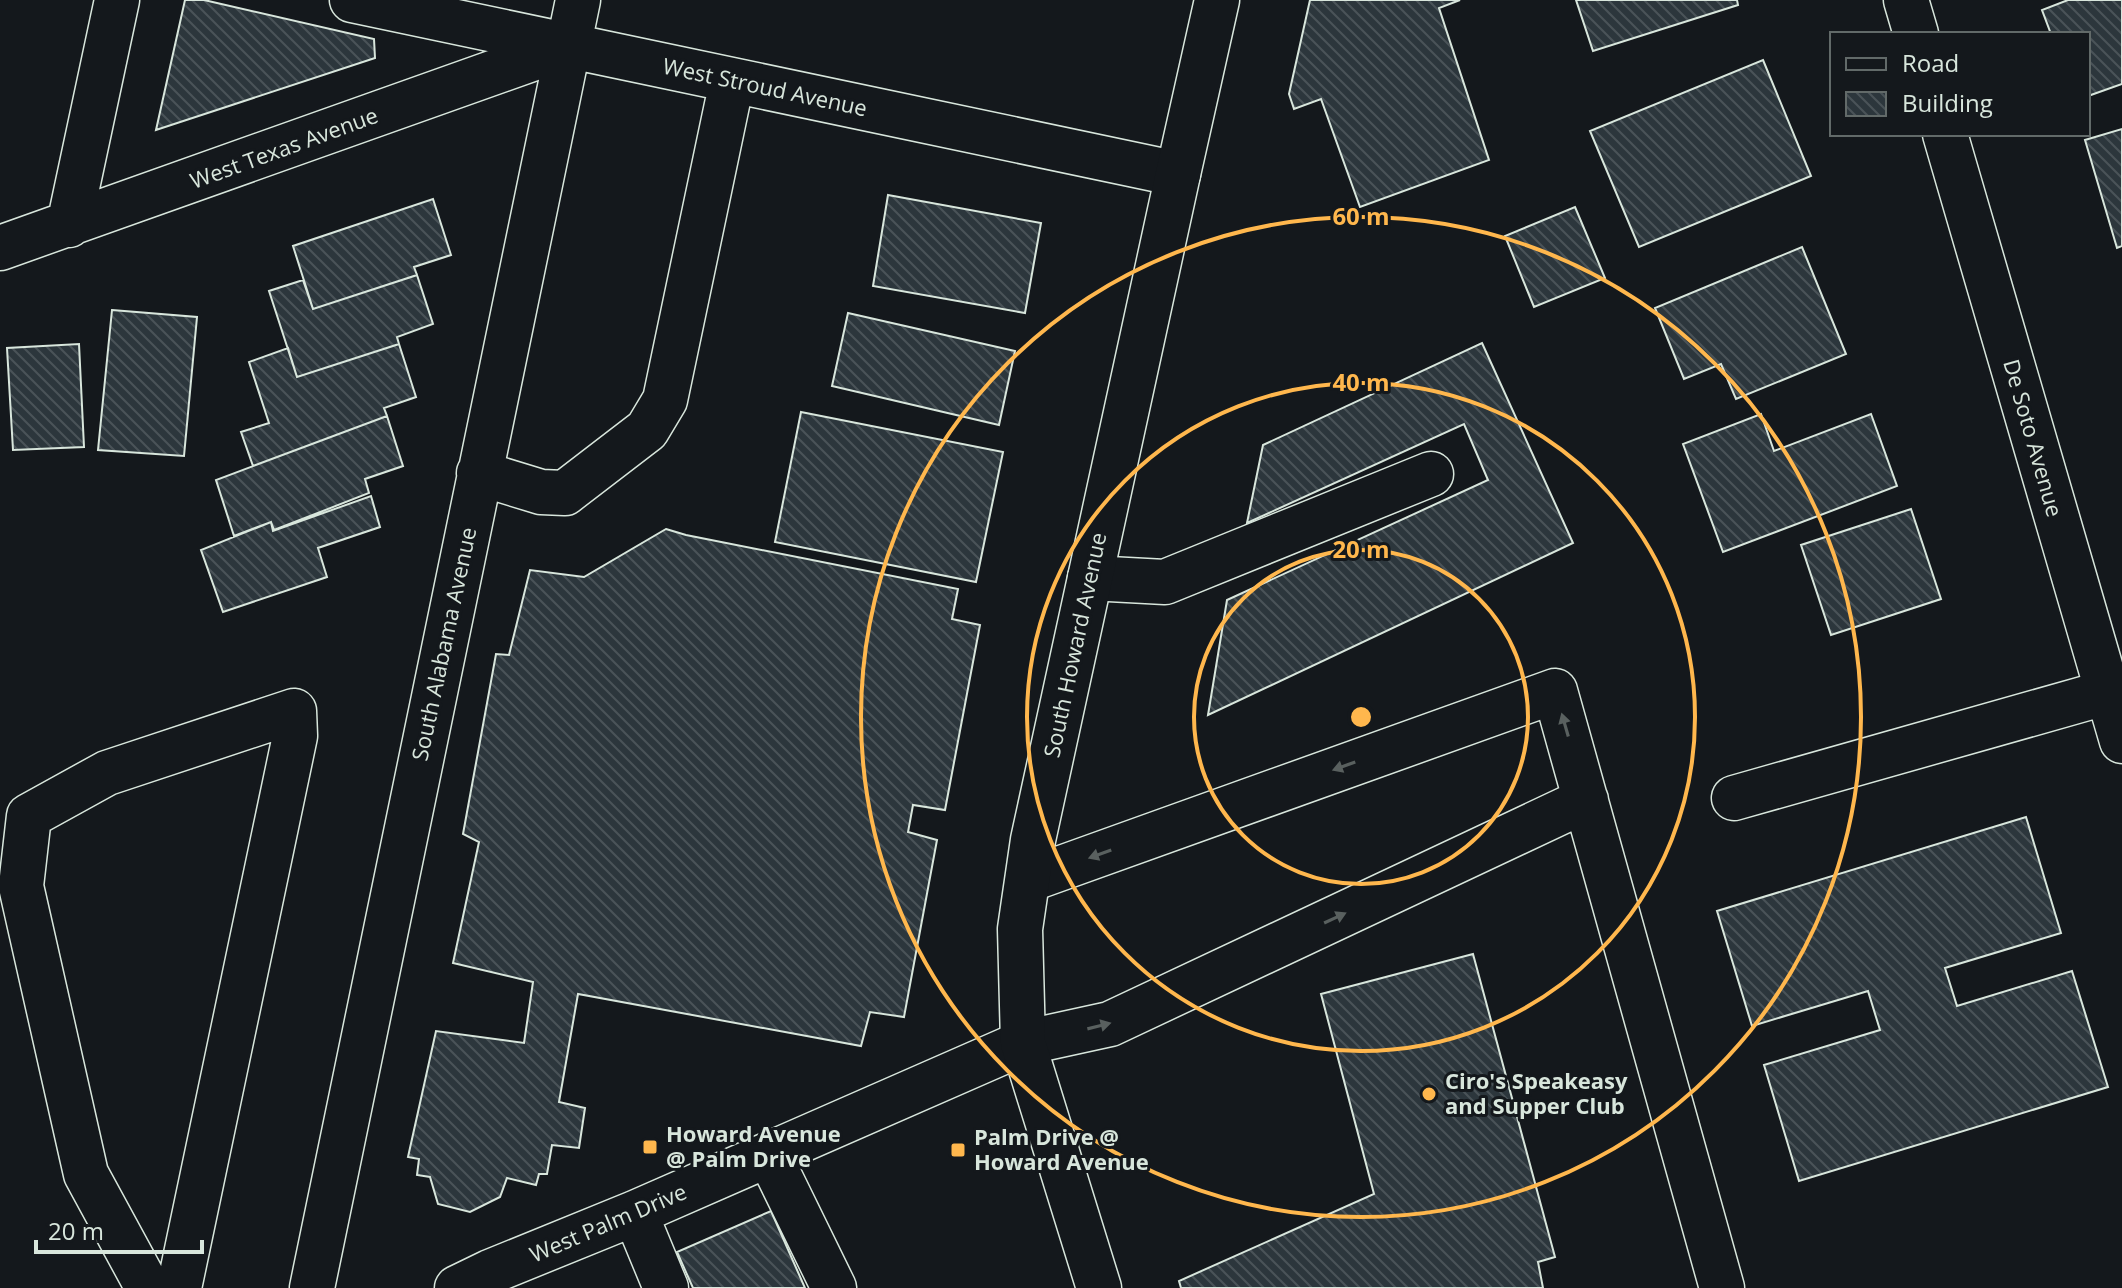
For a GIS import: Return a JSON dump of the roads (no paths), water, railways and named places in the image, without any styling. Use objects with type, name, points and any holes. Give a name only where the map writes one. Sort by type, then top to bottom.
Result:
[{"type":"street","points":[[69,225],[117,0]]},
{"type":"street","name":"West Stroud Avenue","points":[[352,0],[1178,174]]},
{"type":"street","name":"South Alabama Avenue","points":[[312,1288],[578,0]]},
{"type":"street","name":"South Howard Avenue","points":[[1099,1288],[1023,1043],[1020,929],[1033,840],[1217,0]]},
{"type":"street","points":[[1906,0],[1915,32]]},
{"type":"street","name":"West Texas Avenue","points":[[0,248],[568,46]]},
{"type":"street","points":[[479,473],[541,492],[565,493],[647,430],[665,400],[732,81]]},
{"type":"street","name":"De Soto Avenue","points":[[1946,136],[2122,741]]},
{"type":"street","points":[[1090,578],[1165,582],[1431,474]]},
{"type":"street","points":[[1028,880],[1555,691],[1722,1288]]},
{"type":"street","points":[[1734,798],[2108,692]]},
{"type":"street","points":[[148,1288],[86,1174],[21,886],[29,816],[107,773],[294,711],[295,736],[179,1288]]},
{"type":"street","name":"West Palm Drive","points":[[481,1283],[1023,1043],[1110,1024],[1586,800]]},
{"type":"street","points":[[769,1155],[834,1288]]},
{"type":"street","points":[[635,1213],[666,1288]]},
{"type":"place","name":"Ciro's Speakeasy and Supper Club","points":[[1429,1094]]},
{"type":"place","name":"Howard Avenue @ Palm Drive","points":[[650,1147]]},
{"type":"place","name":"Palm Drive @ Howard Avenue","points":[[958,1150]]}]
